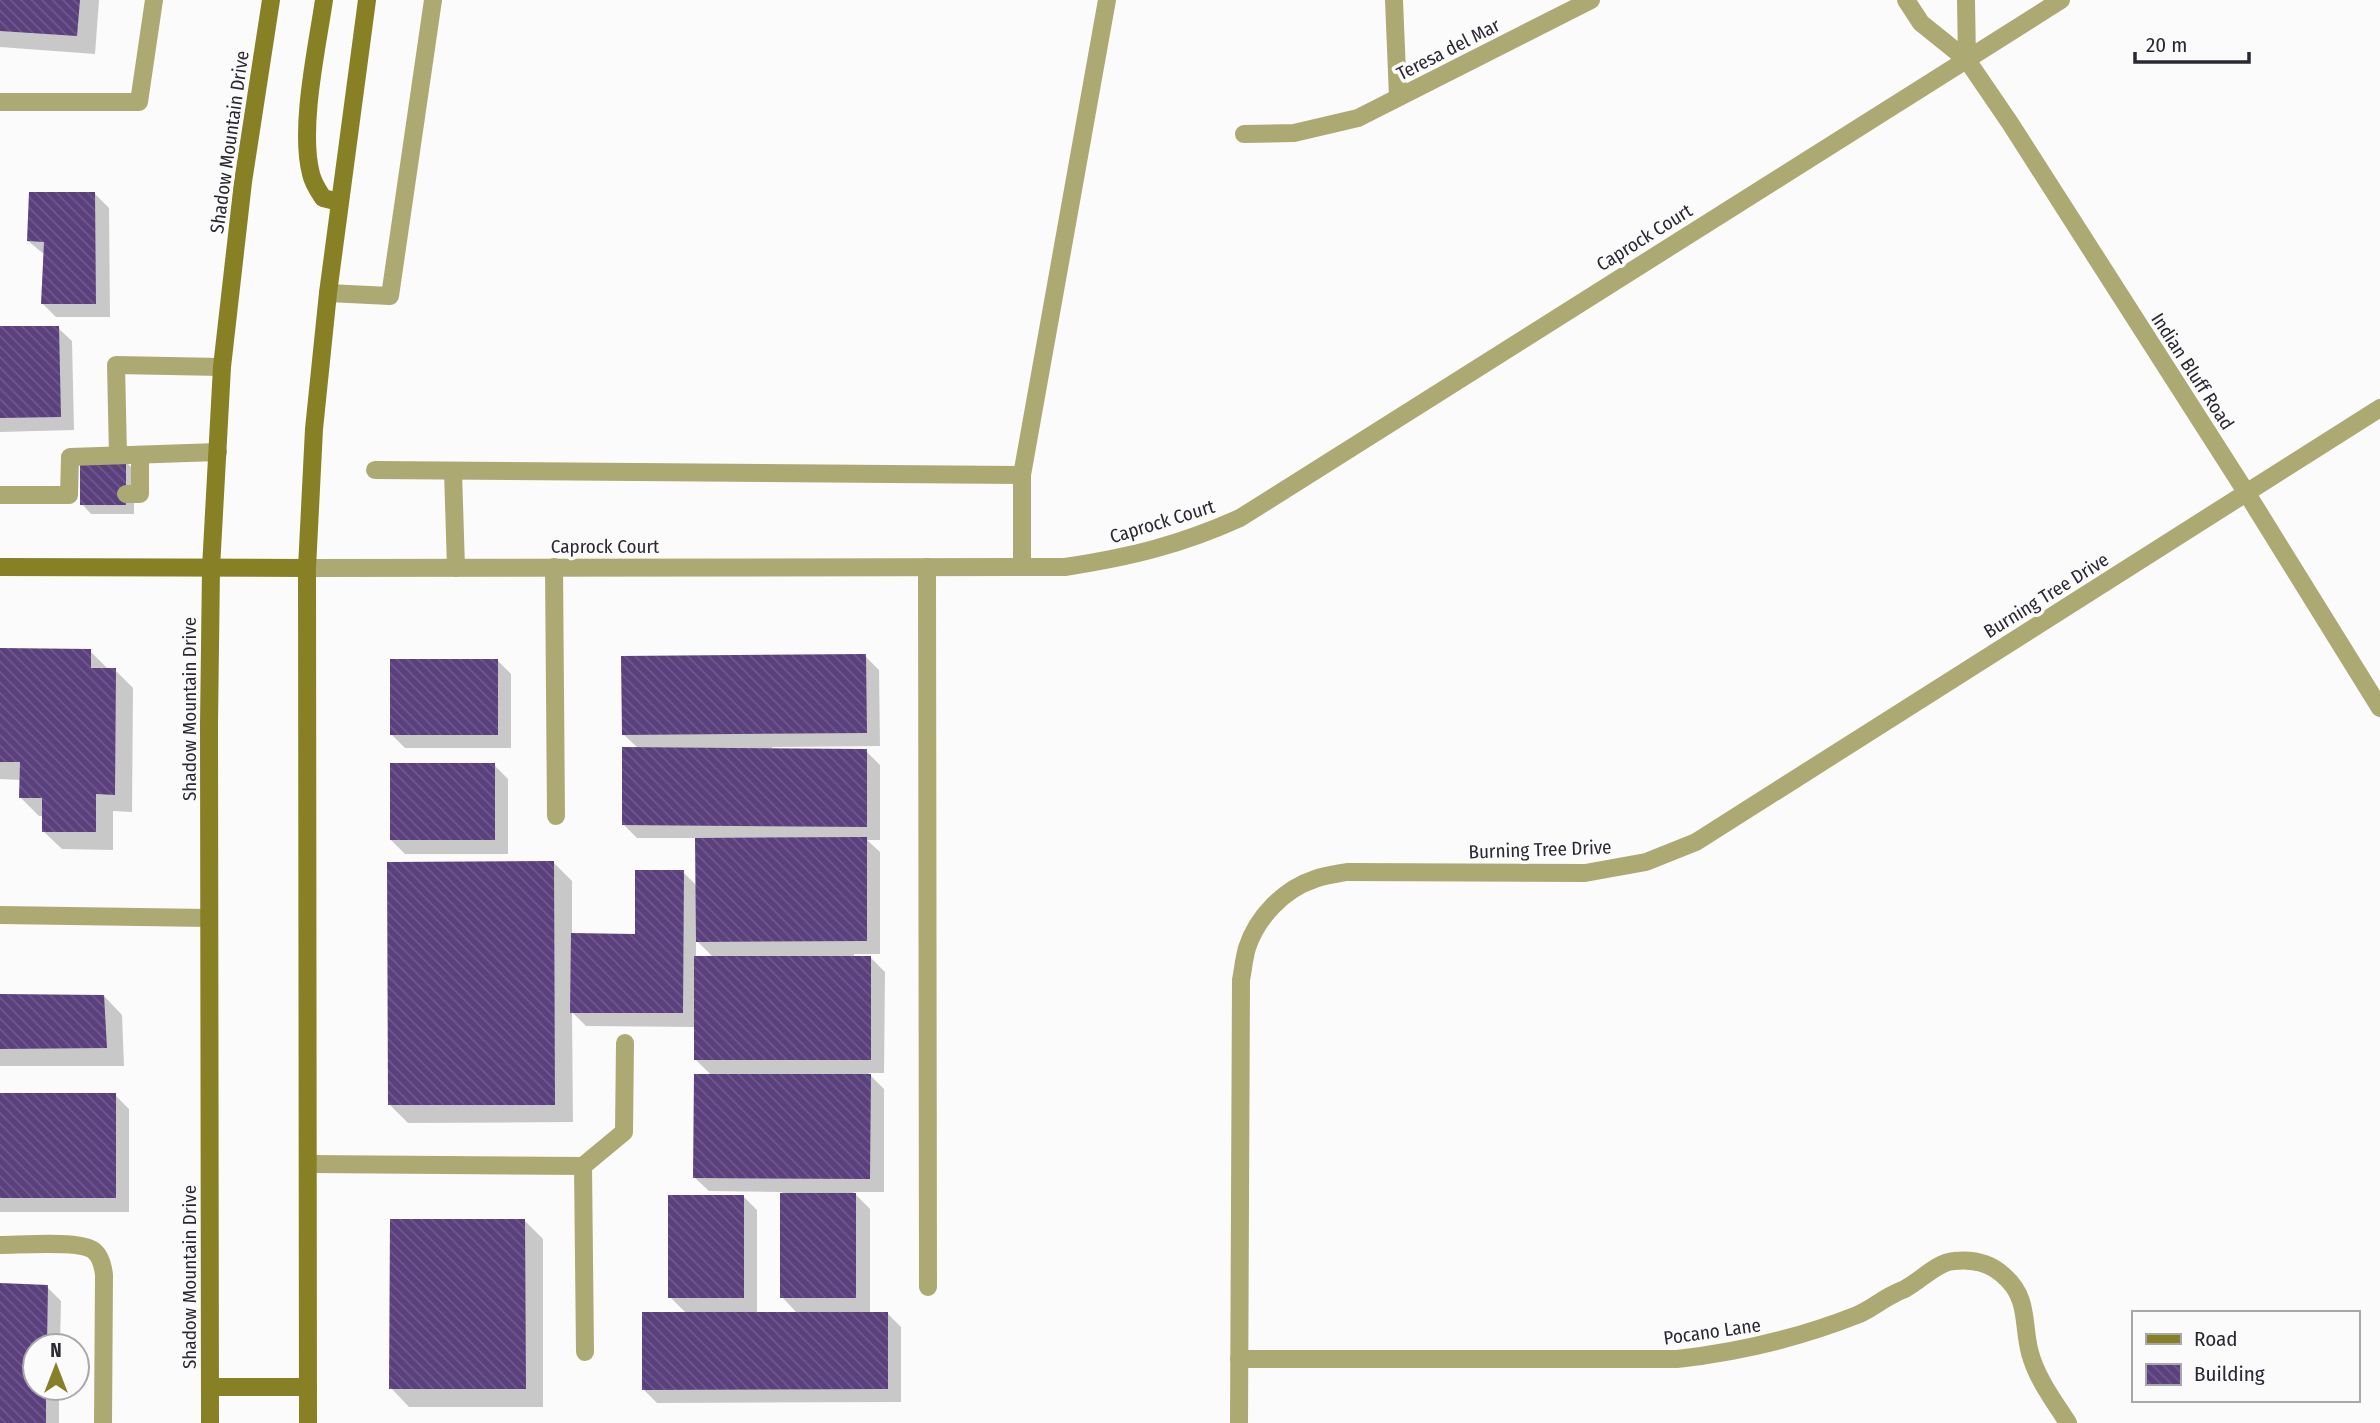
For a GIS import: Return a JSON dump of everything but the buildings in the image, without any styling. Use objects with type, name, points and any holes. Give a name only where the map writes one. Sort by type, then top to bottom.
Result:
[{"type":"main road","name":"Shadow Mountain Drive","points":[[210,1423],[211,568],[222,367],[243,182],[271,0]]},
{"type":"main road","points":[[324,0],[310,100],[310,171],[323,198],[339,202]]},
{"type":"main road","points":[[307,1423],[307,568],[314,429],[328,293],[368,0]]},
{"type":"main road","name":"Caprock Court","points":[[0,567],[307,568]]},
{"type":"main road","points":[[210,1387],[307,1387]]},
{"type":"street","points":[[0,102],[139,102],[154,0]]},
{"type":"street","points":[[328,293],[390,296],[433,0]]},
{"type":"street","points":[[1022,567],[1022,475],[1107,0]]},
{"type":"street","name":"Teresa del Mar","points":[[1394,0],[1398,97]]},
{"type":"street","name":"Teresa del Mar","points":[[1244,134],[1294,133],[1358,118],[1591,0]]},
{"type":"street","points":[[1906,0],[1920,23],[1967,60]]},
{"type":"street","points":[[1966,0],[1967,60]]},
{"type":"street","name":"Caprock Court","points":[[307,568],[1065,567],[1129,557],[1201,535],[1240,518],[1759,188],[2061,0]]},
{"type":"street","name":"Indian Bluff Road","points":[[1967,60],[2246,492],[2380,708]]},
{"type":"street","points":[[118,455],[116,365],[222,367]]},
{"type":"street","name":"Burning Tree Drive","points":[[1239,1423],[1241,980],[1248,947],[1263,918],[1278,901],[1295,888],[1315,879],[1347,872],[1585,873],[1646,862],[1696,842],[2380,408]]},
{"type":"street","points":[[0,495],[75,495],[69,457],[218,452]]},
{"type":"street","points":[[126,494],[141,494],[141,455]]},
{"type":"street","points":[[375,470],[1022,475]]},
{"type":"street","points":[[453,471],[456,568]]},
{"type":"street","points":[[554,567],[556,816]]},
{"type":"street","points":[[927,567],[928,1287]]},
{"type":"street","points":[[0,915],[209,918]]},
{"type":"street","points":[[307,1164],[583,1166],[624,1132],[625,1043]]},
{"type":"street","points":[[583,1166],[585,1352]]},
{"type":"street","points":[[0,1245],[78,1245],[93,1250],[101,1259],[104,1275],[103,1423]]},
{"type":"street","name":"Pocano Lane","points":[[1239,1360],[1677,1360],[1709,1356],[1772,1344],[1859,1314],[1953,1261],[1984,1263],[2004,1275],[2018,1293],[2025,1312],[2029,1352],[2041,1380],[2068,1423]]}]
